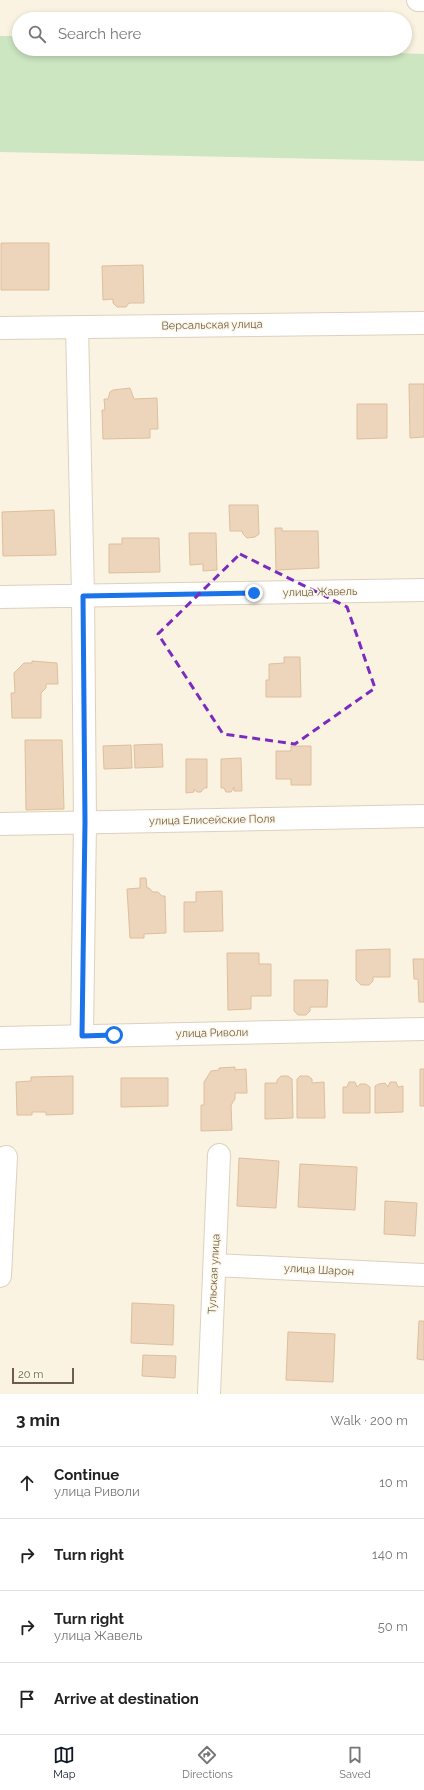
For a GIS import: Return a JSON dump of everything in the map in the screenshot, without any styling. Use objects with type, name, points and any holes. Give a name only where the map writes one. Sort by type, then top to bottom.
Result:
[{"type":"street","points":[[418,0],[424,0]]},
{"type":"street","name":"Версальская улица","points":[[0,328],[424,323]]},
{"type":"street","points":[[76,327],[83,596],[85,822],[82,1036]]},
{"type":"street","name":"улица Жавель","points":[[0,597],[424,590]]},
{"type":"street","name":"улица Елисейские Поля","points":[[0,824],[424,816]]},
{"type":"street","name":"улица Риволи","points":[[0,1038],[424,1029]]},
{"type":"street","name":"Тульская улица","points":[[209,1394],[219,1155]]},
{"type":"street","points":[[0,1276],[6,1157]]},
{"type":"street","name":"улица Шарон","points":[[215,1265],[424,1275]]},
{"type":"highlighted area","points":[[240,554],[347,607],[375,688],[295,744],[223,734],[158,634]]},
{"type":"green space","points":[[0,36],[12,36],[12,56],[412,56],[412,54],[424,54],[424,161],[0,152]]},
{"type":"building","points":[[1,243],[49,243],[49,290],[1,290]]},
{"type":"building","points":[[143,265],[144,303],[129,303],[126,307],[117,307],[113,303],[113,299],[103,300],[102,266]]},
{"type":"building","points":[[409,384],[424,384],[424,437],[410,438]]},
{"type":"building","points":[[130,388],[134,399],[157,398],[158,429],[150,429],[150,438],[103,439],[102,410],[105,410],[104,399],[108,399],[110,392],[113,390]]},
{"type":"building","points":[[357,404],[387,404],[387,438],[357,439]]},
{"type":"building","points":[[229,505],[258,505],[259,534],[255,537],[247,538],[242,531],[230,531]]},
{"type":"building","points":[[54,510],[56,555],[3,556],[2,512]]},
{"type":"building","points":[[275,528],[282,528],[282,531],[318,531],[319,568],[276,570]]},
{"type":"building","points":[[189,533],[216,533],[217,570],[203,571],[203,564],[190,565]]},
{"type":"building","points":[[122,538],[159,538],[160,572],[109,573],[109,544],[122,544]]},
{"type":"building","points":[[284,657],[300,657],[301,697],[266,697],[266,680],[269,680],[269,664],[284,663]]},
{"type":"building","points":[[32,661],[57,663],[58,684],[46,684],[46,688],[41,693],[41,718],[12,718],[11,693],[15,693],[14,673],[24,663],[32,663]]},
{"type":"building","points":[[25,740],[62,740],[64,809],[26,810]]},
{"type":"building","points":[[162,744],[163,767],[135,768],[134,745]]},
{"type":"building","points":[[131,745],[132,768],[104,769],[103,746]]},
{"type":"building","points":[[291,746],[311,746],[311,785],[291,785],[291,779],[276,779],[276,751],[291,751]]},
{"type":"building","points":[[241,758],[242,791],[234,791],[234,787],[231,792],[226,792],[224,788],[221,788],[221,759]]},
{"type":"building","points":[[186,759],[207,759],[207,788],[204,788],[201,792],[197,792],[194,789],[194,792],[186,793]]},
{"type":"building","points":[[140,878],[146,878],[147,888],[153,892],[158,892],[162,896],[165,896],[166,933],[144,934],[144,938],[130,938],[127,889],[140,888]]},
{"type":"building","points":[[222,891],[223,931],[184,932],[184,902],[196,902],[196,892]]},
{"type":"building","points":[[390,949],[390,977],[373,977],[373,981],[369,985],[361,985],[356,980],[356,950]]},
{"type":"building","points":[[227,953],[259,953],[259,964],[271,964],[271,996],[251,996],[251,1009],[228,1010]]},
{"type":"building","points":[[413,959],[424,959],[424,1002],[419,1002],[418,979],[414,979]]},
{"type":"building","points":[[294,980],[328,980],[327,1007],[310,1007],[310,1011],[306,1015],[298,1015],[294,1011]]},
{"type":"building","points":[[235,1067],[235,1070],[246,1069],[247,1093],[235,1093],[235,1099],[231,1105],[232,1130],[201,1131],[201,1105],[204,1105],[204,1082],[211,1071],[219,1070],[219,1068]]},
{"type":"building","points":[[420,1069],[424,1069],[424,1106],[420,1106]]},
{"type":"building","points":[[73,1076],[73,1114],[46,1115],[46,1112],[32,1112],[32,1115],[17,1115],[16,1082],[31,1081],[31,1077]]},
{"type":"building","points":[[281,1076],[288,1076],[292,1079],[293,1118],[265,1119],[265,1083],[277,1083],[277,1080]]},
{"type":"building","points":[[300,1076],[308,1076],[312,1079],[312,1083],[324,1082],[325,1118],[297,1118],[297,1079]]},
{"type":"building","points":[[121,1078],[168,1078],[168,1106],[121,1107]]},
{"type":"building","points":[[349,1082],[355,1082],[357,1087],[360,1084],[366,1084],[370,1087],[370,1113],[343,1113],[343,1087],[347,1087]]},
{"type":"building","points":[[390,1082],[396,1082],[398,1087],[403,1086],[403,1112],[375,1113],[375,1086],[385,1083],[388,1087]]},
{"type":"building","points":[[239,1158],[279,1161],[276,1208],[237,1206]]},
{"type":"building","points":[[300,1164],[357,1167],[355,1210],[298,1207]]},
{"type":"building","points":[[385,1201],[417,1203],[415,1236],[384,1234]]},
{"type":"building","points":[[132,1303],[174,1305],[173,1345],[131,1343]]},
{"type":"building","points":[[419,1321],[424,1321],[424,1360],[417,1359]]},
{"type":"building","points":[[288,1332],[335,1334],[333,1382],[286,1380]]},
{"type":"building","points":[[143,1355],[176,1356],[175,1378],[142,1376]]},
{"type":"route","points":[[114,1035],[82,1036],[85,822],[83,596],[254,593]]}]
